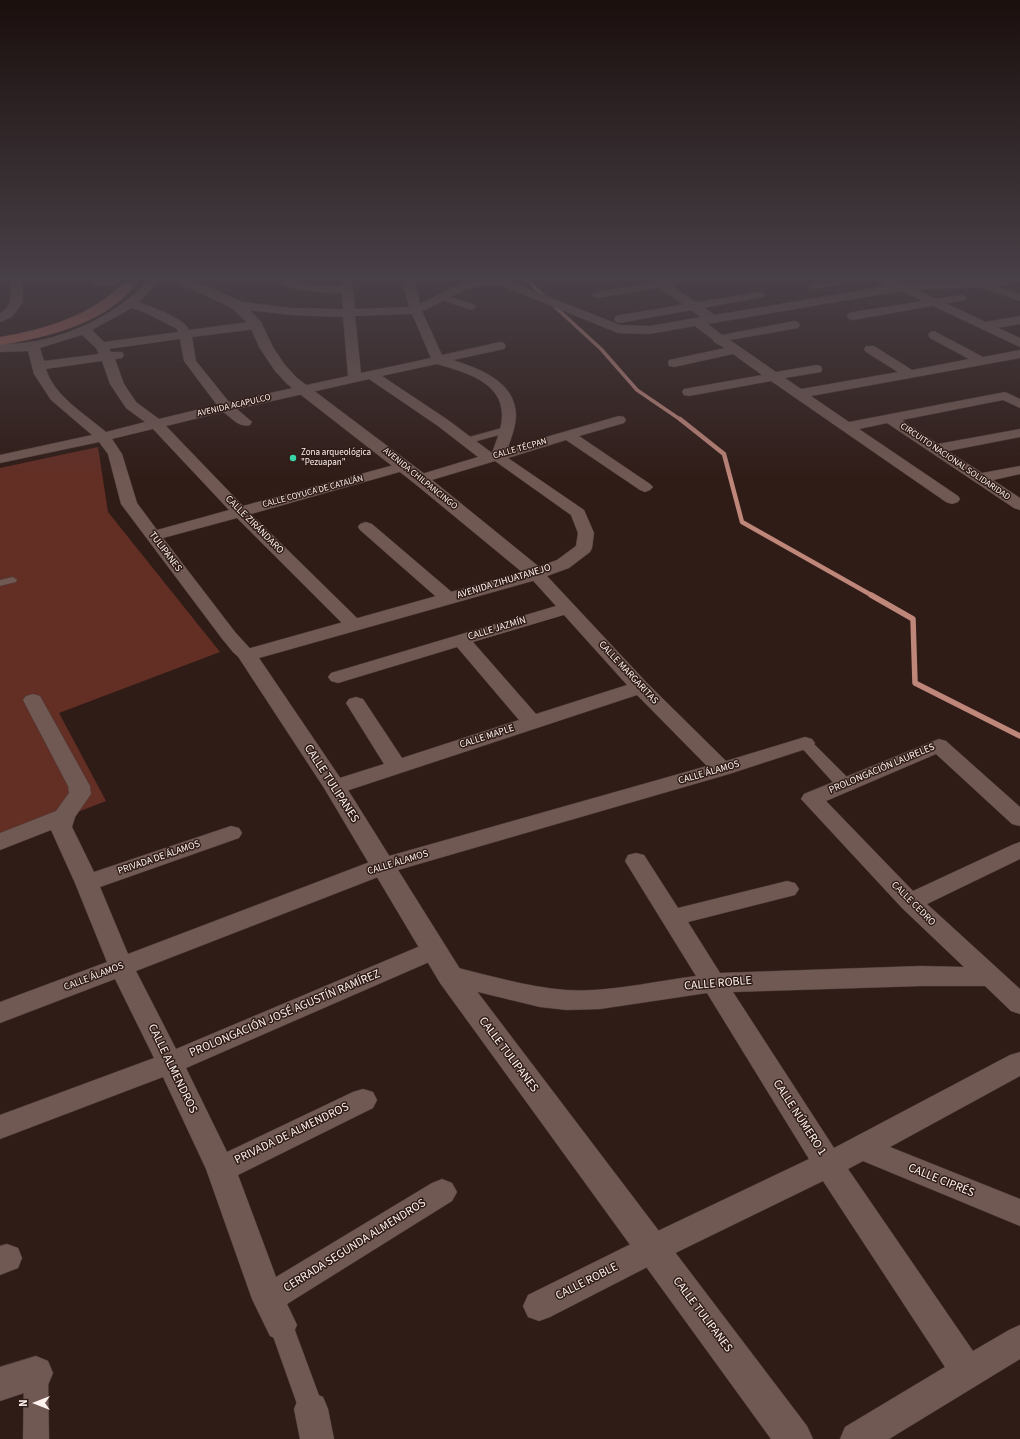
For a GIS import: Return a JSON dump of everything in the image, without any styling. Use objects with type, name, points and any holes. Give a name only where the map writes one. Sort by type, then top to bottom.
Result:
[{"type":"street","points":[[0,348],[30,346]]},
{"type":"street","name":"TULIPANES","points":[[33,346],[41,374],[56,397],[103,437],[115,454],[129,504],[229,636],[247,655]]},
{"type":"street","points":[[99,346],[104,351],[151,352]]},
{"type":"street","points":[[39,366],[129,346]]},
{"type":"street","name":"AVENIDA CHILPANCINGO","points":[[266,346],[280,368],[292,381],[306,390],[405,466],[536,574]]},
{"type":"street","points":[[352,346],[355,379]]},
{"type":"street","points":[[432,346],[438,360],[483,376],[499,386],[508,403],[510,414],[506,430],[494,457]]},
{"type":"street","name":"AVENIDA ACAPULCO","points":[[0,459],[103,437],[226,407],[499,346]]},
{"type":"street","points":[[729,346],[952,500]]},
{"type":"street","points":[[955,346],[982,361]]},
{"type":"street","points":[[173,349],[188,348],[190,361],[226,407],[245,422]]},
{"type":"street","points":[[870,349],[910,374]]},
{"type":"street","points":[[674,363],[735,350]]},
{"type":"street","name":"CALLE ZIRÁNDARO","points":[[104,351],[117,384],[131,404],[156,424],[240,512],[354,625]]},
{"type":"street","points":[[798,394],[1020,354]]},
{"type":"street","points":[[689,392],[774,378],[816,369],[802,360]]},
{"type":"street","name":"AVENIDA ZIHUATANEJO","points":[[247,655],[536,574],[563,564],[584,548],[586,533],[578,513],[505,463],[466,441],[443,423],[372,375]]},
{"type":"street","name":"CIRCUITO NACIONAL SOLIDARIDAD","points":[[846,427],[1005,396],[1020,404]]},
{"type":"street","name":"CIRCUITO NACIONAL SOLIDARIDAD","points":[[890,419],[1020,505]]},
{"type":"street","name":"CALLE TÉCPAN","points":[[420,479],[619,420]]},
{"type":"street","points":[[466,441],[506,430]]},
{"type":"street","points":[[937,449],[1020,433]]},
{"type":"street","points":[[568,435],[645,487]]},
{"type":"street","name":"CALLE COYUCA DE CATALÁN","points":[[153,536],[405,466]]},
{"type":"street","points":[[980,478],[1020,470]]},
{"type":"street","points":[[366,527],[448,598]]},
{"type":"street","name":"CALLE MARGARITAS","points":[[536,574],[640,687],[722,769]]},
{"type":"street","name":"CALLE JAZMÍN","points":[[532,722],[461,640],[567,608]]},
{"type":"street","points":[[338,677],[461,640]]},
{"type":"street","name":"CALLE TULIPANES","points":[[247,655],[334,787],[450,976],[794,1439]]},
{"type":"street","name":"CALLE MAPLE","points":[[334,787],[640,687]]},
{"type":"street","points":[[0,842],[64,816],[80,794],[79,786],[33,700]]},
{"type":"street","points":[[356,703],[397,767]]},
{"type":"street","points":[[805,743],[845,785]]},
{"type":"street","name":"CALLE ÁLAMOS","points":[[0,1013],[383,866],[722,769],[805,743]]},
{"type":"street","name":"PROLONGACIÓN LAURELES","points":[[812,799],[940,745],[1020,819]]},
{"type":"street","name":"CALLE CEDRO","points":[[812,799],[910,902],[1020,1004]]},
{"type":"street","name":"CALLE ALMENDROS","points":[[64,816],[61,826],[87,883],[121,967],[170,1063],[221,1169],[275,1312]]},
{"type":"street","name":"PRIVADA DE ÁLAMOS","points":[[87,883],[231,834]]},
{"type":"street","points":[[910,902],[1020,850]]},
{"type":"street","name":"CALLE NÚMERO 1","points":[[636,861],[828,1164],[968,1372]]},
{"type":"street","points":[[671,918],[787,889]]},
{"type":"street","name":"PROLONGACIÓN JOSÉ AGUSTÍN RAMÍREZ","points":[[0,1127],[170,1063],[434,950]]},
{"type":"street","name":"CALLE ROBLE","points":[[450,976],[540,997],[567,1000],[600,999],[712,983],[921,976],[990,977]]},
{"type":"street","name":"CALLE ROBLE","points":[[539,1306],[652,1249],[862,1148],[1020,1063]]},
{"type":"street","name":"PRIVADA DE ALMENDROS","points":[[221,1169],[363,1100]]},
{"type":"street","name":"CALLE CIPRÉS","points":[[862,1148],[1020,1213]]},
{"type":"street","name":"CERRADA SEGUNDA ALMENDROS","points":[[275,1312],[442,1192]]},
{"type":"street","points":[[275,1312],[314,1424]]},
{"type":"street","points":[[857,1439],[1020,1341]]},
{"type":"street","points":[[0,1384],[36,1373],[36,1439]]},
{"type":"lane","points":[[0,583],[13,580]]},
{"type":"shaded area","points":[[98,447],[108,512],[220,652],[59,713],[106,801],[0,842],[0,468]]},
{"type":"waterway","points":[[598,346],[637,390],[681,420]]},
{"type":"waterway","points":[[680,419],[724,454],[742,522],[873,596]]},
{"type":"waterway","points":[[871,595],[913,619],[915,683],[1020,736]]},
{"type":"place","name":"Zona arqueológica \"Pezuapan\"","points":[[293,458]]}]
